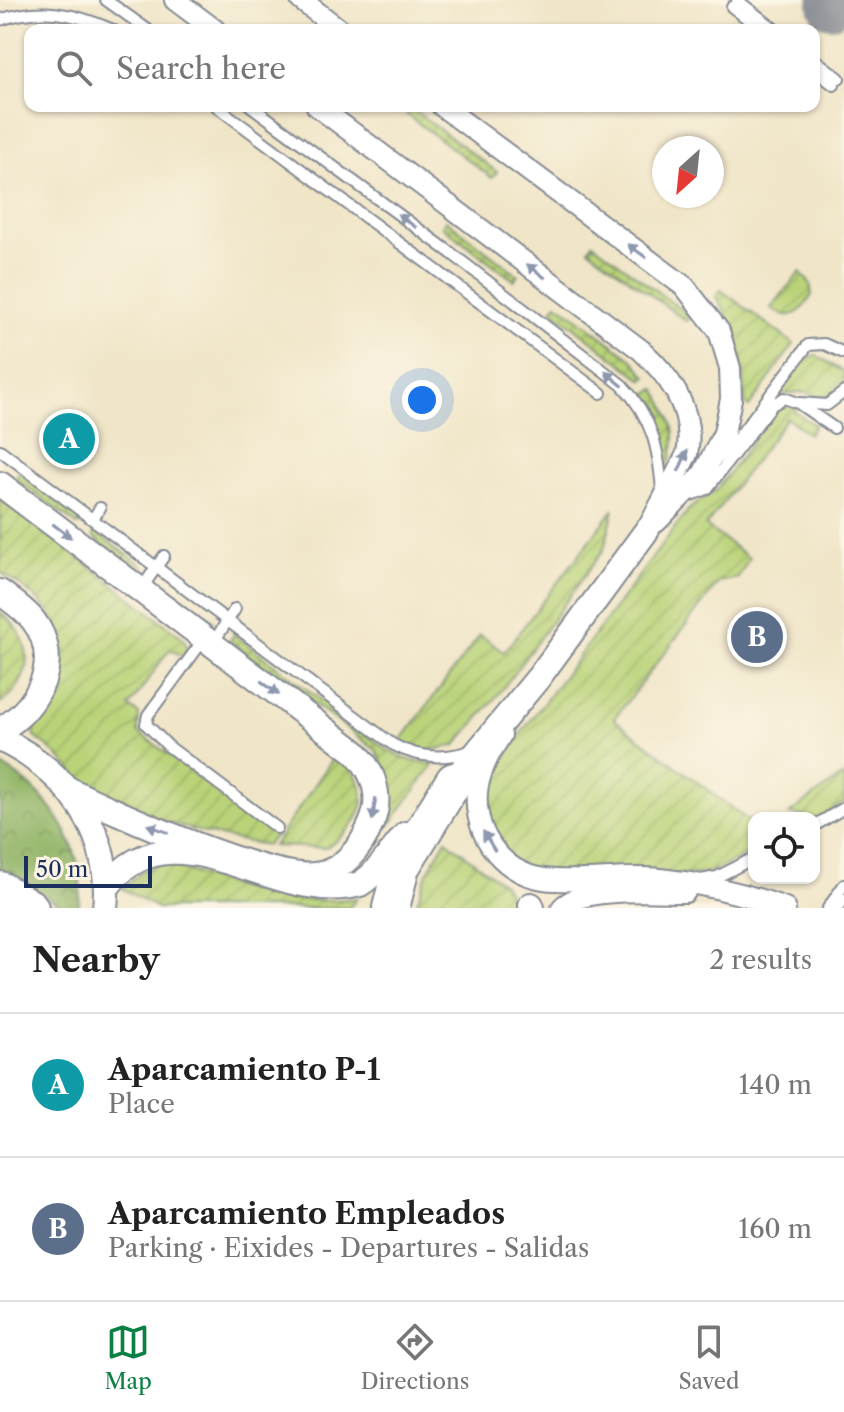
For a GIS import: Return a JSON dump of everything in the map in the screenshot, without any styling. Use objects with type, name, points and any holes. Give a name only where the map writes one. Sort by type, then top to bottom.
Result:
[{"type":"highway","points":[[391,908],[401,867],[454,781]]},
{"type":"highway","points":[[0,890],[30,908]]},
{"type":"street","points":[[301,0],[332,24]]},
{"type":"street","points":[[179,1],[208,24]]},
{"type":"street","points":[[325,112],[659,366],[679,398],[689,443],[671,498]]},
{"type":"street","points":[[106,898],[119,871],[134,860],[154,854],[188,858],[273,890],[307,895],[341,891],[360,884],[454,781],[539,677],[671,498],[710,465],[728,421],[730,368],[719,331],[697,301],[685,287],[450,112]]},
{"type":"street","points":[[0,484],[355,752],[370,770],[377,806],[356,853],[330,871],[297,875],[259,865],[142,823],[66,788]]},
{"type":"street","points":[[0,592],[34,622],[43,639],[46,663],[44,682],[33,703],[16,721],[0,730]]},
{"type":"street","points":[[532,906],[508,865],[491,847],[480,825],[478,787],[484,764],[539,677]]},
{"type":"street","points":[[0,739],[34,758],[66,788],[89,818],[102,850],[106,898]]},
{"type":"street","points":[[508,865],[544,879],[608,878],[687,883],[785,908]]},
{"type":"street","points":[[532,906],[540,891],[584,886],[608,878]]},
{"type":"street","points":[[562,908],[570,900],[588,895],[721,892]]},
{"type":"lane","points":[[106,0],[140,24]]},
{"type":"lane","points":[[734,4],[756,24]]},
{"type":"lane","points":[[734,4],[766,24]]},
{"type":"lane","points":[[0,20],[25,13],[65,12],[97,24]]},
{"type":"lane","points":[[820,65],[837,82],[820,73]]},
{"type":"lane","points":[[224,112],[601,393]]},
{"type":"lane","points":[[259,112],[451,253],[622,385],[643,411],[654,434],[671,498],[707,489],[772,405],[784,398],[798,403],[834,428]]},
{"type":"lane","points":[[710,465],[734,443],[808,345],[824,344],[844,352]]},
{"type":"lane","points":[[798,403],[827,405],[844,392]]},
{"type":"lane","points":[[0,450],[16,455],[156,567],[402,749],[425,756],[450,756],[483,745]]},
{"type":"lane","points":[[93,519],[100,508]]},
{"type":"lane","points":[[164,556],[146,582],[148,589],[201,636]]},
{"type":"lane","points":[[235,609],[228,620],[201,636],[148,715],[146,724],[168,746],[277,828]]},
{"type":"lane","points":[[820,822],[844,808]]},
{"type":"lane","points":[[687,883],[717,877],[748,861]]},
{"type":"lane","points":[[828,908],[844,885]]},
{"type":"lane","points":[[838,908],[844,899]]},
{"type":"green space","points":[[416,112],[497,172],[492,178],[406,114]]},
{"type":"green space","points":[[446,220],[518,275],[514,280],[442,226]]},
{"type":"green space","points":[[593,243],[691,317],[686,321],[589,249]]},
{"type":"green space","points":[[800,272],[810,283],[812,295],[804,307],[790,315],[771,308]]},
{"type":"green space","points":[[721,290],[794,344],[749,407],[745,404],[742,361],[736,337],[716,297]]},
{"type":"green space","points":[[557,303],[632,359],[647,377],[643,380],[552,310]]},
{"type":"green space","points":[[816,355],[844,372],[844,386],[829,399],[801,392],[776,395],[802,361]]},
{"type":"green space","points":[[656,389],[673,429],[673,448],[665,471],[662,436],[642,396]]},
{"type":"green space","points":[[791,404],[796,407],[794,411],[815,425],[809,434],[787,418],[706,526],[749,558],[738,578],[719,582],[614,719],[748,820],[748,853],[716,869],[693,874],[610,870],[550,872],[515,863],[496,840],[492,825],[491,793],[498,764],[689,509],[716,490],[776,410]]},
{"type":"green space","points":[[19,472],[83,523],[77,525],[15,478]]},
{"type":"green space","points":[[0,497],[183,638],[187,647],[185,658],[170,649],[129,707],[139,714],[138,732],[276,834],[267,845],[169,823],[118,804],[80,779],[35,737],[34,729],[45,715],[60,683],[64,650],[52,617],[40,602],[0,572]]},
{"type":"green space","points":[[614,509],[604,549],[501,691],[456,745],[427,751],[400,742],[480,635],[504,652]]},
{"type":"green space","points":[[94,531],[144,569],[137,571],[93,537]]},
{"type":"green space","points":[[156,578],[213,620],[213,626],[155,585]]},
{"type":"green space","points":[[0,612],[20,634],[27,658],[20,682],[0,704]]},
{"type":"green space","points":[[234,634],[387,750],[409,760],[434,764],[391,823],[389,785],[376,750],[230,641]]},
{"type":"green space","points":[[336,754],[358,779],[362,791],[359,815],[326,848],[273,846]]},
{"type":"green space","points":[[0,765],[34,790],[62,824],[78,865],[78,908],[65,908],[0,868]]},
{"type":"green space","points":[[844,775],[844,803],[820,817],[820,812],[792,812]]},
{"type":"green space","points":[[446,840],[503,884],[516,908],[415,908],[428,871]]},
{"type":"green space","points":[[165,862],[259,893],[307,900],[357,898],[349,908],[157,908],[123,889],[142,871]]},
{"type":"taxiway","points":[[831,5],[835,0]]},
{"type":"place","name":"Aparcamiento P-1","points":[[69,439]]},
{"type":"place","name":"Aparcamiento Empleados","points":[[757,637]]}]
